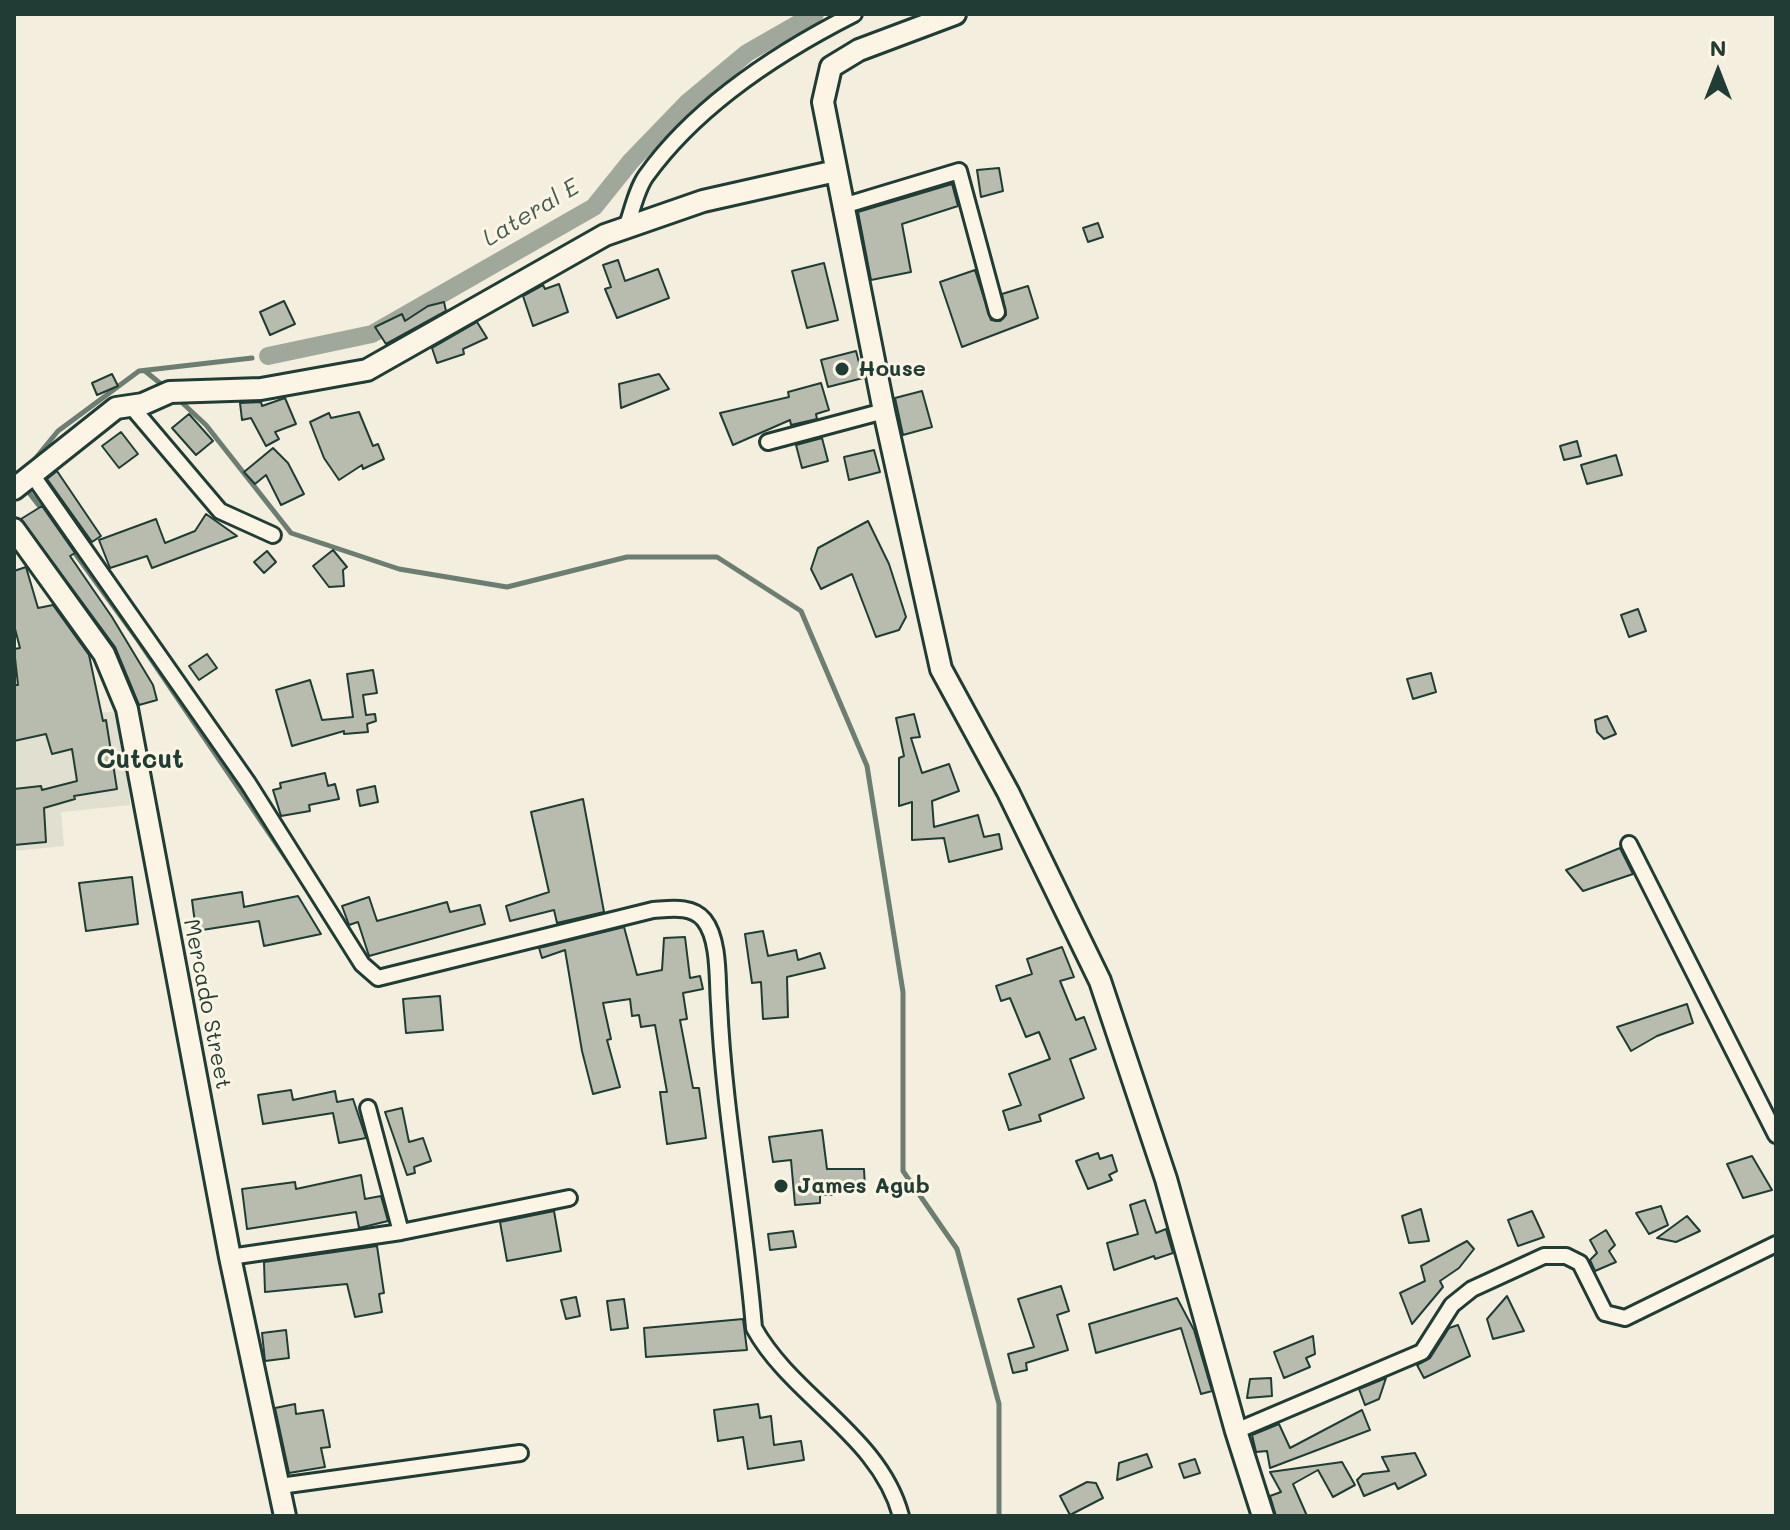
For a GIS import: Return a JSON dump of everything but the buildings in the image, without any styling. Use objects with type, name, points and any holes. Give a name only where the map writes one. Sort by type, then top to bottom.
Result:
[{"type":"street","points":[[626,228],[644,178],[691,124],[790,47],[854,14]]},
{"type":"street","points":[[955,14],[859,50],[831,67],[823,102],[884,411],[941,669],[1008,792],[1100,981],[1166,1179],[1236,1431],[1263,1516]]},
{"type":"street","points":[[14,489],[94,421],[116,408],[137,405],[170,392],[261,389],[367,370],[605,235],[703,201],[836,171]]},
{"type":"street","points":[[843,206],[959,171],[997,312]]},
{"type":"street","points":[[137,405],[220,511],[273,535]]},
{"type":"street","points":[[768,442],[884,411]]},
{"type":"street","points":[[31,473],[248,783],[362,964],[378,978],[653,910],[686,909],[704,919],[711,937],[717,979],[722,1074],[754,1328],[769,1355],[868,1454],[886,1480],[901,1516]]},
{"type":"street","name":"Mercado Street","points":[[14,529],[104,654],[127,709],[230,1257],[285,1516]]},
{"type":"street","points":[[1629,844],[1776,1135]]},
{"type":"street","points":[[368,1108],[401,1232]]},
{"type":"street","points":[[230,1257],[401,1232],[569,1198]]},
{"type":"street","points":[[1236,1431],[1422,1352],[1452,1305],[1472,1289],[1544,1256],[1566,1256],[1580,1263],[1605,1313],[1625,1318],[1776,1244]]},
{"type":"street","points":[[280,1486],[520,1453]]},
{"type":"shaded area","points":[[120,711],[130,805],[61,812],[64,846],[14,851],[14,721]]},
{"type":"waterway","name":"Lateral E","points":[[268,356],[372,334],[594,207],[631,161],[687,103],[747,53],[815,14]]},
{"type":"waterway","points":[[30,465],[58,431],[139,371],[252,358]]},
{"type":"waterway","points":[[145,371],[166,388]]},
{"type":"waterway","points":[[176,397],[206,425],[291,533],[399,569],[507,587],[627,557],[717,557],[801,611],[867,766],[903,992],[903,1171],[957,1249],[999,1404],[999,1516]]},
{"type":"waterway","points":[[30,494],[44,512]]},
{"type":"waterway","points":[[69,545],[138,640],[307,889]]},
{"type":"place","name":"House","points":[[842,369]]},
{"type":"place","name":"James Agub","points":[[781,1186]]},
{"type":"district","name":"Cutcut","points":[[140,760]]}]
